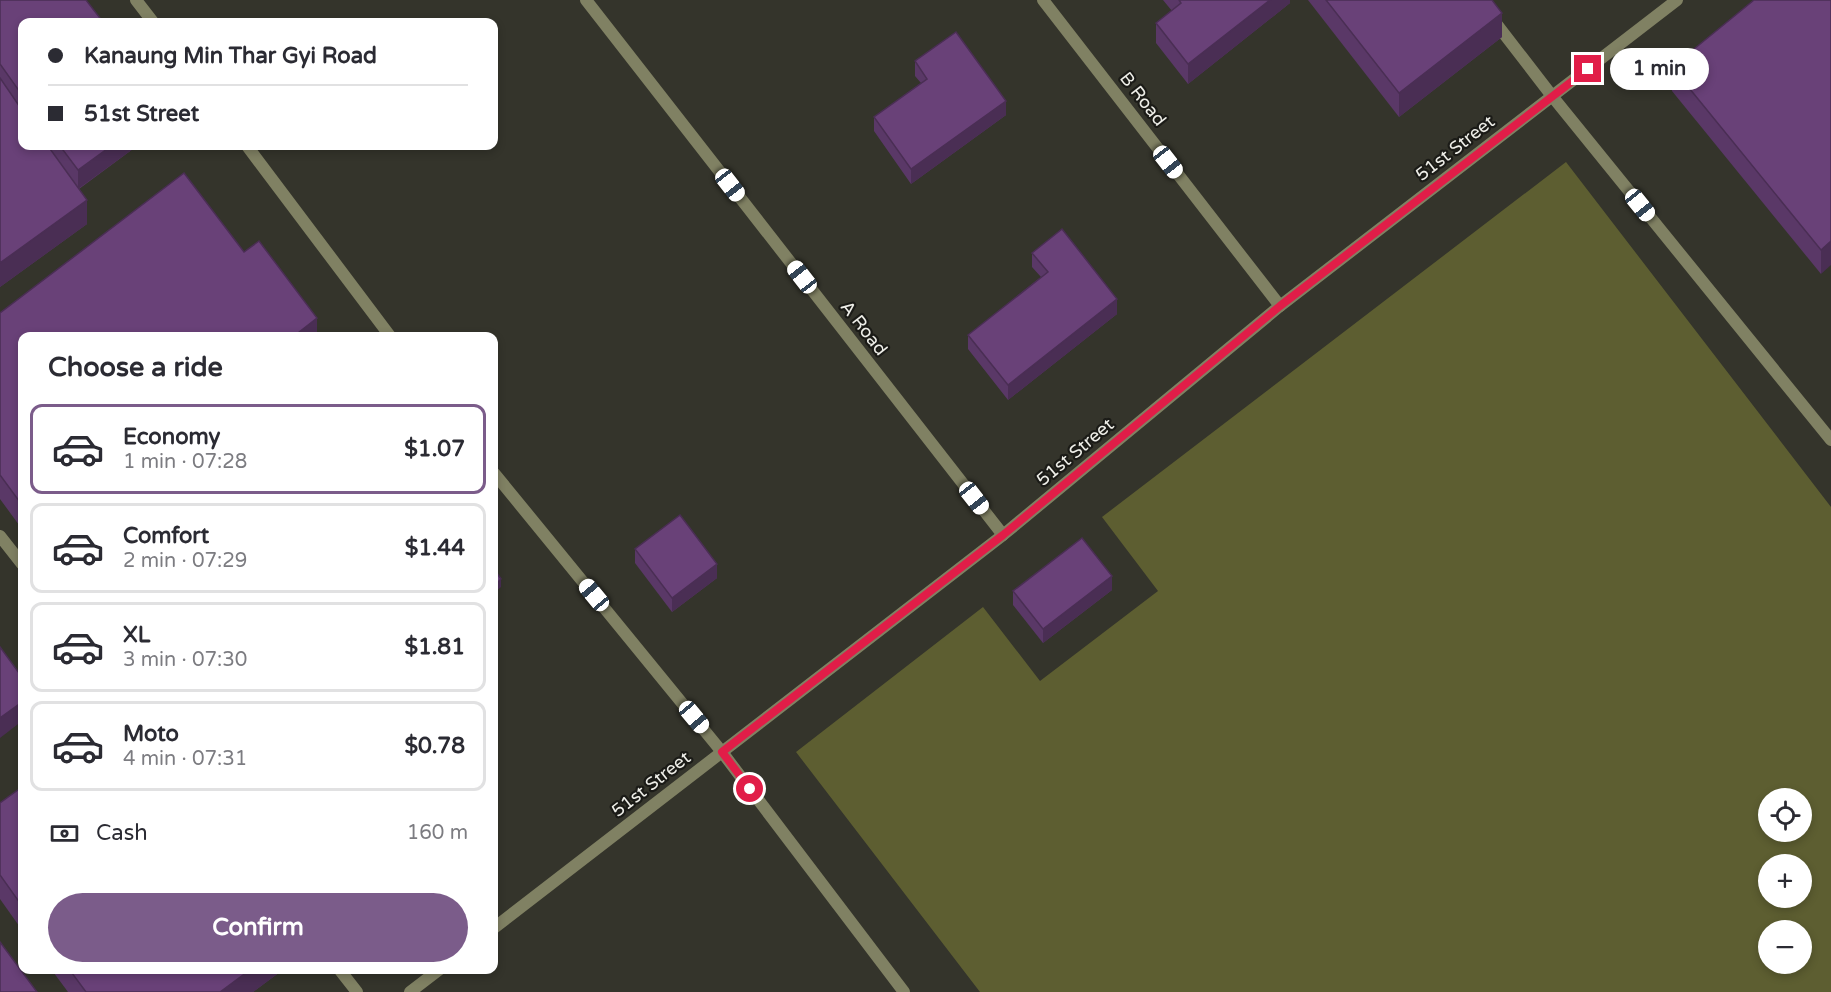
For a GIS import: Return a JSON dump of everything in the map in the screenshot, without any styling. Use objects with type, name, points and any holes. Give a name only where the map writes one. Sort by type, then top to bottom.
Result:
[{"type":"street","points":[[136,0],[150,18]]},
{"type":"street","name":"A Road","points":[[586,0],[1003,535]]},
{"type":"street","name":"B Road","points":[[1043,0],[1280,306]]},
{"type":"street","points":[[1478,0],[1552,96],[1831,440]]},
{"type":"street","name":"51st Street","points":[[498,925],[1003,535],[1280,306],[1677,0]]},
{"type":"street","points":[[250,150],[387,332]]},
{"type":"street","points":[[498,478],[722,752],[904,992]]},
{"type":"street","points":[[0,536],[18,559]]},
{"type":"street","points":[[343,974],[357,992]]},
{"type":"street","points":[[410,992],[433,974]]},
{"type":"shaded area","points":[[1566,162],[1831,507],[1831,992],[980,992],[796,752],[983,607],[1040,681],[1158,591],[1102,517]]},
{"type":"building","points":[[0,0],[86,0],[100,18],[18,18],[18,89],[0,64]]},
{"type":"building","points":[[1179,0],[1270,0],[1188,64],[1156,23],[1181,3]]},
{"type":"building","points":[[1326,0],[1492,0],[1502,13],[1399,93]]},
{"type":"building","points":[[1754,0],[1831,0],[1831,241],[1821,250],[1672,67]]},
{"type":"building","points":[[956,32],[1006,101],[911,169],[874,117],[927,79],[915,61]]},
{"type":"building","points":[[0,78],[18,104],[18,150],[51,150],[87,200],[0,263]]},
{"type":"building","points":[[63,150],[106,150],[78,170]]},
{"type":"building","points":[[184,173],[244,252],[259,241],[317,318],[299,332],[18,332],[18,500],[0,475],[0,313]]},
{"type":"building","points":[[1062,229],[1117,299],[1008,385],[968,335],[1048,272],[1032,253]]},
{"type":"building","points":[[680,515],[717,564],[672,598],[635,549]]},
{"type":"building","points":[[1082,538],[1112,576],[1043,629],[1013,591]]},
{"type":"building","points":[[0,647],[18,672],[18,705],[0,718]]},
{"type":"building","points":[[18,790],[18,900],[0,875],[0,803]]},
{"type":"building","points":[[0,942],[18,966],[18,974],[24,974],[37,992],[0,992]]},
{"type":"building","points":[[73,974],[244,974],[220,992],[86,992]]},
{"type":"route","points":[[750,789],[722,752],[1003,535],[1280,306],[1588,69]]}]
